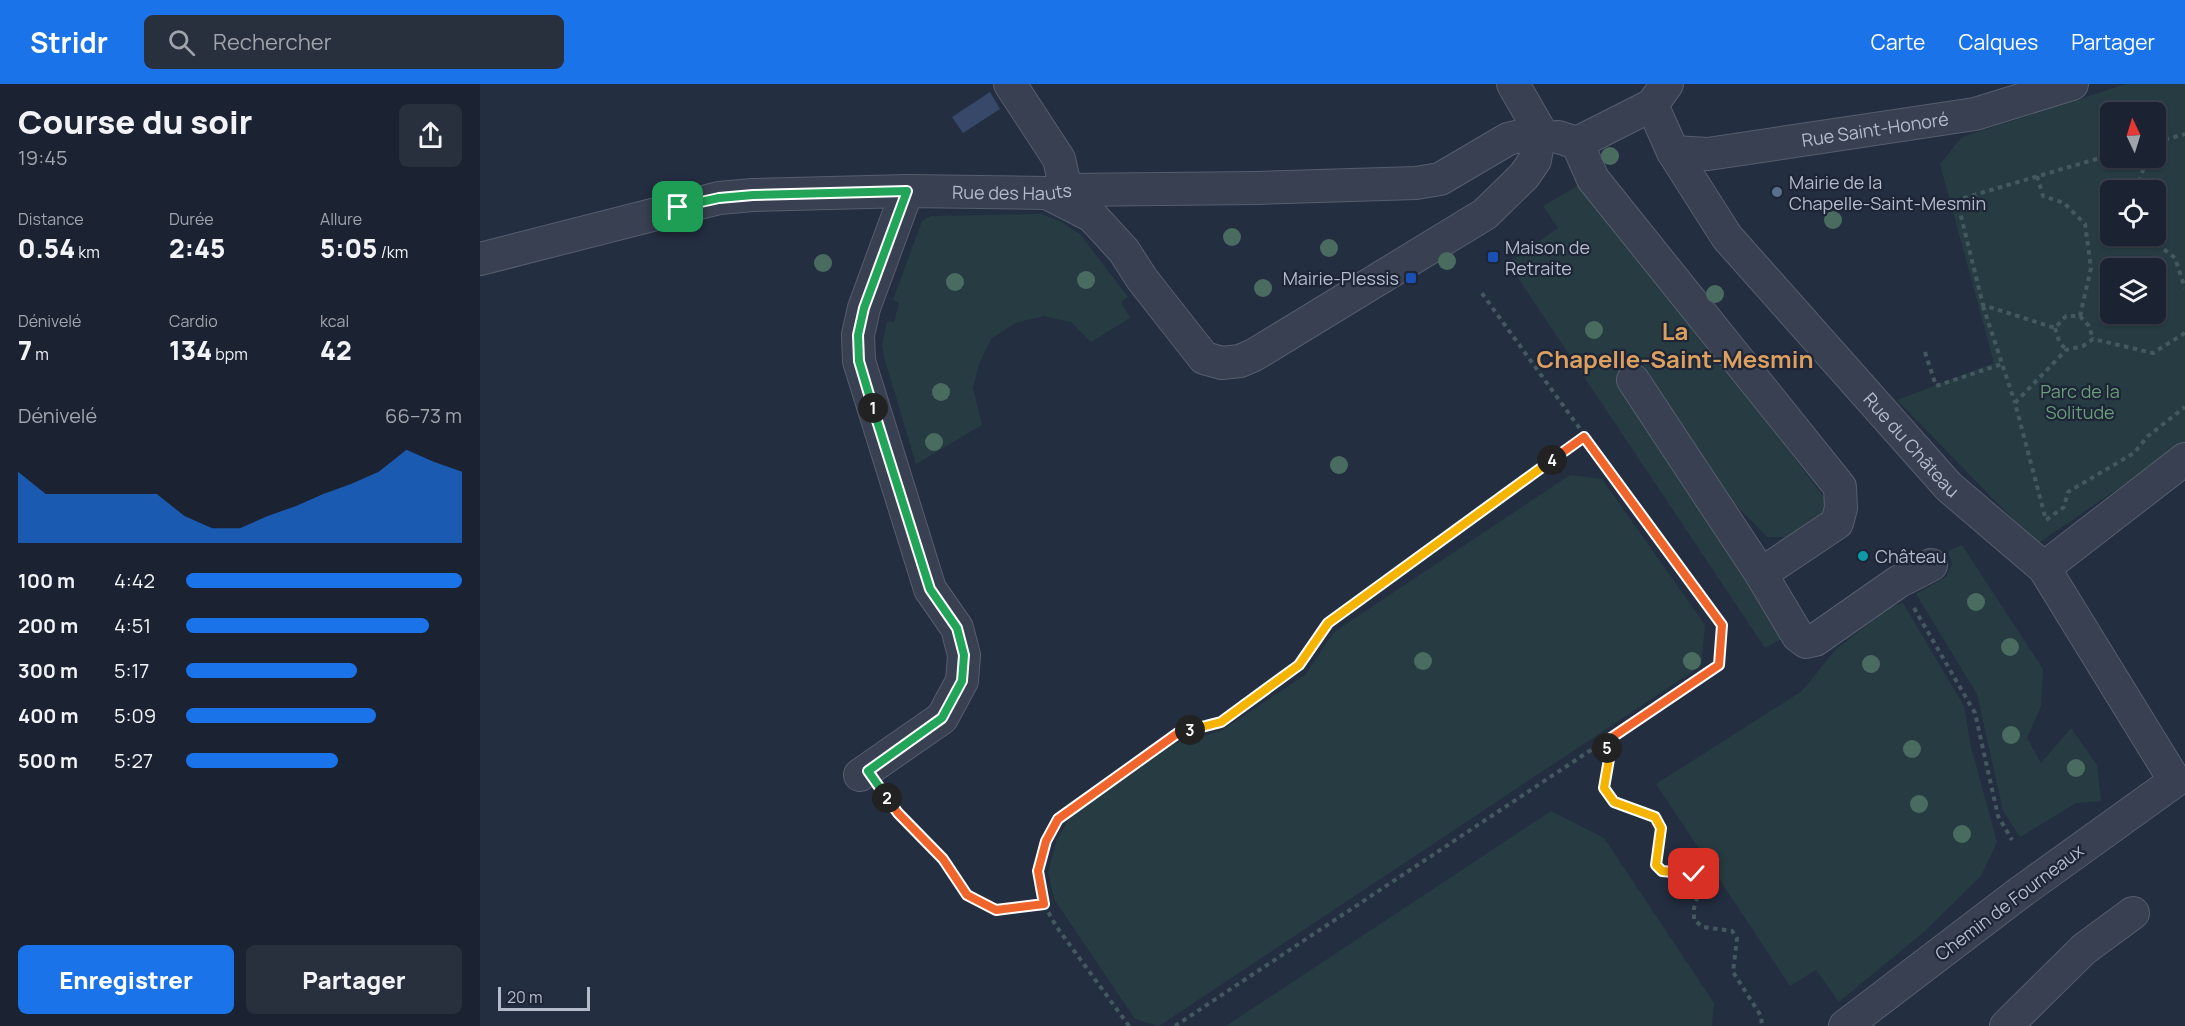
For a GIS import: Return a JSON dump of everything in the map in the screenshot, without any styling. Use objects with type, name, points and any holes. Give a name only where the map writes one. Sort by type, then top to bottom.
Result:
[{"type":"street","points":[[1010,84],[1059,159],[1056,192],[1092,216],[1124,252],[1142,279],[1204,358],[1222,363],[1240,361],[1254,355],[1485,214],[1524,176],[1534,160],[1540,131],[1513,84]]},
{"type":"street","name":"Rue Saint-Honoré","points":[[1673,152],[1708,154],[1975,114],[2072,84]]},
{"type":"street","points":[[1540,131],[1577,143],[1660,95]]},
{"type":"street","name":"Rue du Château","points":[[1660,95],[1673,152],[1727,237],[1949,487],[2044,568],[2175,781]]},
{"type":"street","name":"Rue des Hauts","points":[[480,259],[719,198],[753,195],[907,191],[1056,192],[1416,183],[1440,179],[1508,139],[1540,131]]},
{"type":"street","points":[[1577,143],[1593,179],[1840,487],[1841,508],[1837,523],[1761,574]]},
{"type":"street","points":[[1124,252],[1119,228],[1120,214],[1124,202],[1138,190]]},
{"type":"street","points":[[864,773],[942,718],[962,681],[964,655],[957,628],[930,589],[859,361],[858,335],[864,308],[907,191]]},
{"type":"street","points":[[1633,380],[1761,574],[1798,636],[1806,642],[1815,640],[1898,582],[1931,565]]},
{"type":"street","points":[[2044,568],[2185,459]]},
{"type":"street","name":"Chemin de Fourneaux","points":[[1845,1026],[2018,894],[2175,781]]},
{"type":"street","points":[[2007,1026],[2084,949],[2133,913]]},
{"type":"path","points":[[2166,139],[2185,134]]},
{"type":"path","points":[[2100,158],[1957,200],[1983,305],[2015,403],[2046,520],[2064,507],[2068,492],[2134,453],[2148,436],[2185,407]]},
{"type":"path","points":[[2037,176],[2043,196],[2064,202],[2085,224],[2091,268],[2080,316]]},
{"type":"path","points":[[2160,246],[2175,258],[2185,288]]},
{"type":"path","points":[[1175,1026],[1719,665],[1722,625],[1584,437],[1482,292]]},
{"type":"path","points":[[1983,305],[2055,328]]},
{"type":"path","points":[[2055,328],[2066,316],[2080,316],[2089,326],[2093,339]]},
{"type":"path","points":[[2055,328],[2059,341],[2066,350]]},
{"type":"path","points":[[2015,403],[2066,350],[2083,346],[2093,339],[2153,352],[2185,333]]},
{"type":"path","points":[[1925,352],[1936,386],[2002,364]]},
{"type":"path","points":[[1129,1026],[1056,926],[1044,904],[1038,871],[1046,841],[1058,819],[1178,733],[1221,722],[1299,665],[1328,623],[1584,437]]},
{"type":"path","points":[[1898,582],[1975,713],[1998,816],[2012,840]]},
{"type":"path","points":[[1605,742],[1609,759],[1604,788],[1614,802],[1655,817],[1661,828],[1656,865],[1662,871],[1694,874],[1702,883],[1694,908],[1695,920],[1703,927],[1732,931],[1737,938],[1733,972],[1761,1016],[1762,1026]]},
{"type":"path","points":[[864,773],[898,813],[943,859],[967,895],[996,910],[1044,904]]},
{"type":"green space","name":"Parc de la Solitude","points":[[2126,84],[2185,84],[2185,443],[2037,544],[1897,400],[1994,363],[1940,164],[1962,137]]},
{"type":"green space","points":[[1584,182],[1824,497],[1826,508],[1820,517],[1788,537],[1767,537],[1712,480],[1640,360],[1616,378],[1782,639],[1765,648],[1508,263],[1558,228],[1543,206]]},
{"type":"green space","points":[[1041,214],[1060,221],[1080,234],[1128,297],[1121,302],[1130,318],[1091,342],[1071,322],[1043,316],[1015,323],[991,339],[979,364],[973,388],[982,425],[916,464],[882,346],[887,321],[894,322],[899,303],[893,300],[922,221],[931,216]]},
{"type":"green space","points":[[1570,475],[1602,479],[1705,625],[1701,666],[1159,1026],[1135,1019],[1054,899],[1048,872],[1057,839],[1071,816],[1174,744],[1221,731],[1305,675],[1334,632]]},
{"type":"green space","points":[[1962,545],[2043,669],[2041,706],[2027,738],[2041,763],[2071,728],[2097,765],[2101,801],[2076,803],[2020,837],[2003,811],[1977,694],[1916,594],[1946,577],[1952,564],[1948,551]]},
{"type":"green space","points":[[1903,603],[1964,706],[1971,747],[1997,842],[1981,876],[1925,931],[1839,1002],[1816,970],[1790,986],[1656,784],[1802,691],[1835,650],[1889,608]]},
{"type":"green space","points":[[1551,811],[1604,838],[1714,1003],[1712,1026],[1226,1026]]},
{"type":"water","points":[[990,92],[1000,109],[963,133],[952,117]]},
{"type":"place","name":"Mairie de la Chapelle-Saint-Mesmin","points":[[1777,192]]},
{"type":"place","name":"Maison de Retraite","points":[[1493,257]]},
{"type":"place","name":"Mairie-Plessis","points":[[1411,278]]},
{"type":"place","name":"Château","points":[[1863,556]]},
{"type":"district","name":"La Chapelle-Saint-Mesmin","points":[[1675,344]]},
{"type":"route","points":[[678,207],[719,198],[753,195],[907,191],[864,308],[858,335],[859,361],[930,589],[957,628],[964,655],[962,681],[942,718],[868,771],[898,813],[943,859],[967,895],[996,910],[1044,904],[1038,871],[1046,841],[1058,819],[1178,733],[1221,722],[1299,665],[1328,623],[1584,437],[1722,625],[1719,665],[1605,742],[1609,759],[1604,788],[1614,802],[1655,817],[1661,828],[1656,865],[1662,871],[1694,874]]}]
